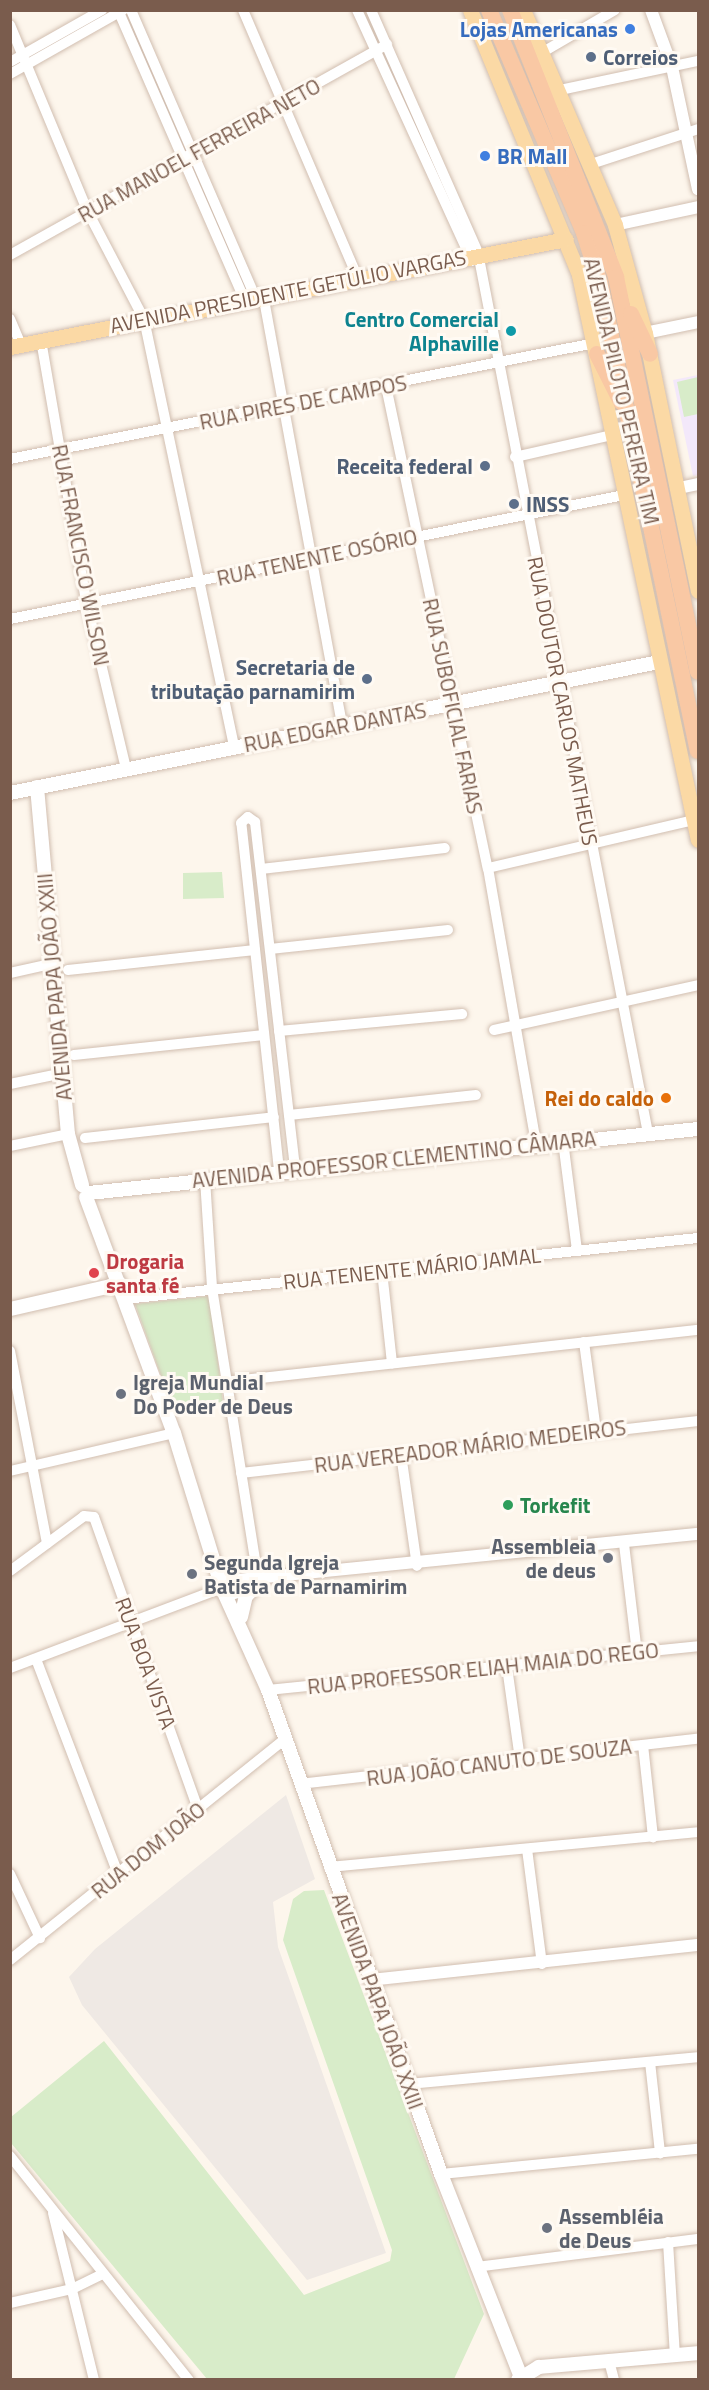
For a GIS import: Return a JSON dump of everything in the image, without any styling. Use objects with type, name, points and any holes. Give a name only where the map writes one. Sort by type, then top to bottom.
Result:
[{"type":"highway","name":"AVENIDA PILOTO PEREIRA TIM","points":[[489,10],[584,233],[632,425],[699,751]]},
{"type":"highway","name":"AVENIDA PILOTO PEREIRA TIM","points":[[512,10],[596,219],[619,290],[699,672]]},
{"type":"highway","points":[[619,290],[650,354]]},
{"type":"highway","points":[[596,349],[632,425]]},
{"type":"main road","points":[[470,10],[566,239],[596,349],[659,662],[699,840]]},
{"type":"main road","points":[[523,10],[560,90],[615,225],[650,354],[680,488],[699,591]]},
{"type":"main road","name":"AVENIDA PRESIDENTE GETÚLIO VARGAS","points":[[16,346],[254,296],[357,276],[474,259],[566,239]]},
{"type":"main road","name":"RUA EDGAR DANTAS","points":[[11,789],[37,787],[659,662]]},
{"type":"main road","name":"AVENIDA PAPA JOÃO XXIII","points":[[37,787],[51,964],[68,1134],[86,1192],[174,1433],[216,1557],[231,1586],[241,1620],[268,1690],[370,1980],[476,2267],[520,2378]]},
{"type":"main road","name":"AVENIDA PROFESSOR CLEMENTINO CÂMARA","points":[[86,1192],[295,1168],[699,1129]]},
{"type":"main road","points":[[10,1310],[120,1284]]},
{"type":"main road","points":[[241,1620],[246,1596],[260,1580]]},
{"type":"main road","points":[[520,2378],[539,2367],[699,2353]]},
{"type":"street","points":[[10,74],[26,59],[102,10]]},
{"type":"street","points":[[131,10],[186,157]]},
{"type":"street","points":[[243,10],[357,276]]},
{"type":"street","name":"RUA DOUTOR CARLOS MATHEUS","points":[[371,10],[434,152],[474,259],[498,366],[648,1133]]},
{"type":"street","points":[[543,52],[615,10]]},
{"type":"street","points":[[651,10],[693,131],[699,189]]},
{"type":"street","points":[[10,62],[26,59],[120,11],[186,157],[254,296],[281,406],[342,726]]},
{"type":"street","name":"RUA DOUTOR CARLOS MATHEUS","points":[[358,11],[422,158],[474,259]]},
{"type":"street","points":[[10,25],[88,212],[144,319],[169,428],[198,582],[234,747]]},
{"type":"street","name":"RUA MANOEL FERREIRA NETO","points":[[10,255],[283,105],[387,45]]},
{"type":"street","points":[[560,90],[699,61]]},
{"type":"street","points":[[591,164],[693,131]]},
{"type":"street","points":[[422,158],[434,152]]},
{"type":"street","points":[[615,225],[699,207]]},
{"type":"street","points":[[10,319],[16,346]]},
{"type":"street","points":[[645,333],[699,322]]},
{"type":"street","name":"RUA FRANCISCO WILSON","points":[[41,340],[87,605],[126,769]]},
{"type":"street","name":"RUA PIRES DE CAMPOS","points":[[10,459],[386,386],[596,349]]},
{"type":"street","name":"RUA SUBOFICIAL FARIAS","points":[[386,386],[416,537],[488,868],[518,1027],[536,1144]]},
{"type":"street","points":[[515,456],[612,435]]},
{"type":"street","points":[[680,488],[699,484]]},
{"type":"street","name":"RUA TENENTE OSÓRIO","points":[[10,619],[526,517],[624,495]]},
{"type":"street","points":[[279,1170],[242,838],[241,823],[248,817],[255,822],[257,836],[295,1168]]},
{"type":"street","points":[[488,868],[694,820]]},
{"type":"street","points":[[242,838],[257,836]]},
{"type":"street","points":[[261,869],[445,848]]},
{"type":"street","points":[[251,918],[266,916]]},
{"type":"street","points":[[270,949],[448,930]]},
{"type":"street","points":[[68,970],[255,950]]},
{"type":"street","points":[[10,973],[51,964]]},
{"type":"street","points":[[494,1030],[518,1027],[699,985]]},
{"type":"street","points":[[261,1000],[276,998]]},
{"type":"street","points":[[279,1032],[462,1014]]},
{"type":"street","points":[[74,1054],[264,1035]]},
{"type":"street","points":[[10,1084],[63,1073]]},
{"type":"street","points":[[270,1084],[285,1082]]},
{"type":"street","points":[[289,1115],[476,1095]]},
{"type":"street","points":[[85,1138],[274,1117]]},
{"type":"street","points":[[10,1146],[68,1134]]},
{"type":"street","points":[[563,1141],[577,1251]]},
{"type":"street","points":[[206,1179],[213,1288],[225,1382],[260,1580]]},
{"type":"street","name":"RUA TENENTE MÁRIO JAMAL","points":[[125,1299],[699,1238]]},
{"type":"street","points":[[382,1271],[392,1364]]},
{"type":"street","points":[[225,1382],[699,1330]]},
{"type":"street","points":[[584,1342],[596,1431]]},
{"type":"street","points":[[10,1351],[47,1543],[10,1571]]},
{"type":"street","name":"RUA VEREADOR MÁRIO MEDEIROS","points":[[241,1473],[699,1421]]},
{"type":"street","points":[[10,1471],[174,1433]]},
{"type":"street","points":[[401,1454],[417,1566]]},
{"type":"street","name":"RUA BOA VISTA","points":[[47,1543],[84,1516],[94,1517],[198,1809]]},
{"type":"street","points":[[10,1668],[131,1621],[231,1586],[260,1580],[417,1566],[699,1534]]},
{"type":"street","points":[[624,1544],[637,1653]]},
{"type":"street","name":"RUA PROFESSOR ELIAH MAIA DO REGO","points":[[268,1690],[699,1646]]},
{"type":"street","points":[[36,1659],[118,1874]]},
{"type":"street","points":[[507,1667],[520,1760]]},
{"type":"street","name":"RUA DOM JOÃO","points":[[13,1953],[40,1938],[285,1739]]},
{"type":"street","name":"RUA JOÃO CANUTO DE SOUZA","points":[[300,1784],[699,1739]]},
{"type":"street","points":[[643,1745],[653,1837]]},
{"type":"street","points":[[329,1867],[699,1832]]},
{"type":"street","points":[[527,1849],[542,1964]]},
{"type":"street","points":[[10,1874],[40,1938]]},
{"type":"street","points":[[370,1980],[542,1964],[699,1945]]},
{"type":"street","points":[[408,2084],[699,2057]]},
{"type":"street","points":[[650,2062],[660,2153]]},
{"type":"street","points":[[441,2174],[699,2149]]},
{"type":"street","points":[[10,2156],[189,2379]]},
{"type":"street","points":[[52,2210],[94,2379]]},
{"type":"street","points":[[476,2267],[699,2239]]},
{"type":"street","points":[[668,2242],[675,2355]]},
{"type":"street","points":[[10,2303],[72,2289],[103,2274]]},
{"type":"street","points":[[609,2361],[614,2379]]},
{"type":"shaded area","points":[[698,375],[698,475],[693,476],[673,380]]},
{"type":"shaded area","points":[[286,1795],[315,1879],[273,1902],[278,1947],[386,2253],[307,2280],[82,2005],[69,1977],[95,1949]]},
{"type":"green space","points":[[698,377],[698,414],[684,417],[677,382]]},
{"type":"green space","points":[[222,872],[224,898],[183,899],[183,873]]},
{"type":"green space","points":[[210,1296],[223,1402],[172,1406],[135,1304]]},
{"type":"green space","points":[[324,1890],[484,2314],[454,2379],[207,2379],[11,2143],[11,2117],[104,2041],[304,2295],[390,2261],[392,2250],[283,1940],[293,1899],[304,1891]]},
{"type":"place","name":"Lojas Americanas","points":[[630,29]]},
{"type":"place","name":"Correios","points":[[591,57]]},
{"type":"place","name":"BR Mall","points":[[485,156]]},
{"type":"place","name":"Centro Comercial Alphaville","points":[[511,331]]},
{"type":"place","name":"Receita federal","points":[[485,466]]},
{"type":"place","name":"INSS","points":[[514,504]]},
{"type":"place","name":"Secretaria de tributação parnamirim","points":[[367,679]]},
{"type":"place","name":"Rei do caldo","points":[[666,1098]]},
{"type":"place","name":"Drogaria santa fé","points":[[94,1273]]},
{"type":"place","name":"Igreja Mundial Do Poder de Deus","points":[[121,1394]]},
{"type":"place","name":"Torkefit","points":[[508,1505]]},
{"type":"place","name":"Assembleia de deus","points":[[608,1558]]},
{"type":"place","name":"Segunda Igreja Batista de Parnamirim","points":[[192,1574]]},
{"type":"place","name":"Assembléia de Deus","points":[[547,2228]]}]
